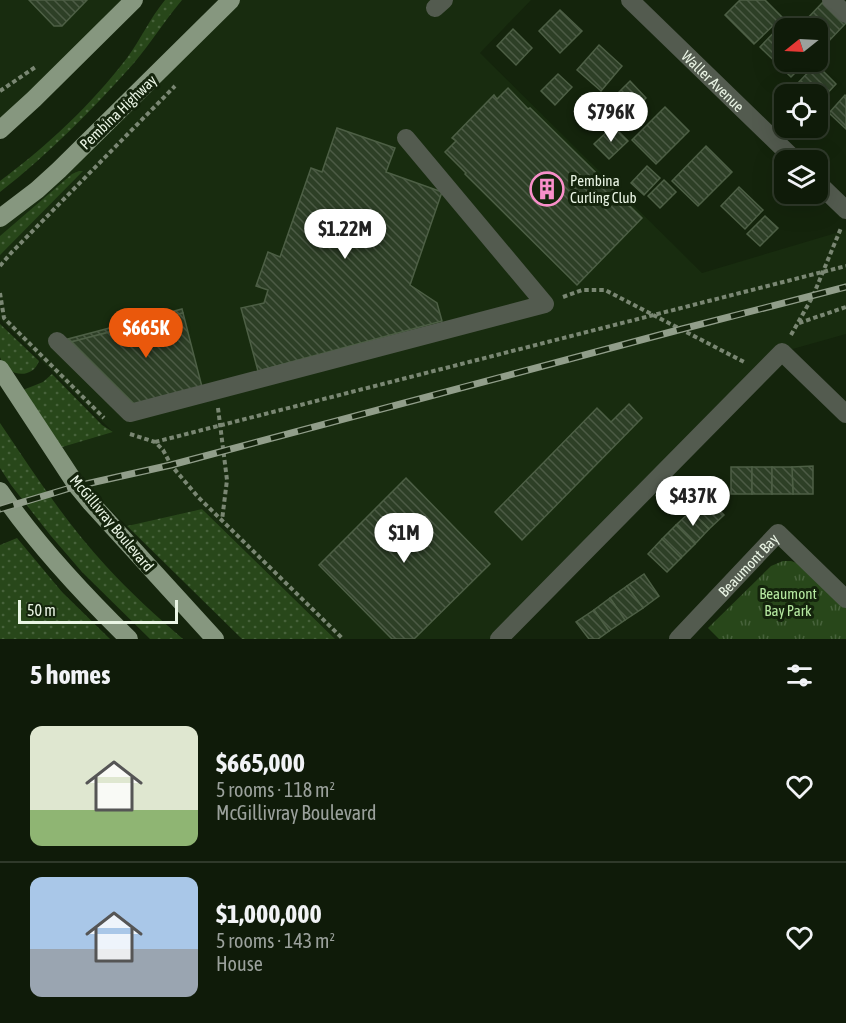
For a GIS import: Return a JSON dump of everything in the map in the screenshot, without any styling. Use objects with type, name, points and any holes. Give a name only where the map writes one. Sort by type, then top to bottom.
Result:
[{"type":"main road","points":[[0,130],[134,0]]},
{"type":"main road","name":"Pembina Highway","points":[[0,223],[6,214],[59,170],[231,0]]},
{"type":"main road","name":"McGillivray Boulevard","points":[[0,369],[90,503],[214,639]]},
{"type":"main road","points":[[0,491],[34,538],[129,639]]},
{"type":"street","name":"Waller Avenue","points":[[630,0],[785,150]]},
{"type":"street","points":[[831,0],[846,14]]},
{"type":"street","points":[[57,340],[130,413],[545,304],[406,138]]},
{"type":"street","points":[[828,196],[844,217]]},
{"type":"street","points":[[499,639],[782,351],[846,414]]},
{"type":"street","name":"Beaumont Bay","points":[[678,639],[778,533],[846,599]]},
{"type":"path","points":[[0,91],[36,66]]},
{"type":"path","points":[[0,266],[175,86]]},
{"type":"path","points":[[782,351],[813,296],[844,217]]},
{"type":"path","points":[[155,442],[846,266]]},
{"type":"path","points":[[545,304],[582,290],[605,290],[762,372]]},
{"type":"path","points":[[0,293],[3,318],[106,420]]},
{"type":"path","points":[[797,324],[846,307]]},
{"type":"path","points":[[214,390],[221,425],[227,480],[222,520]]},
{"type":"path","points":[[125,432],[155,442],[164,450],[171,465],[198,497],[343,639]]},
{"type":"shaded area","points":[[0,0],[134,0],[0,130]]},
{"type":"shaded area","points":[[231,0],[531,0],[480,53],[702,273],[846,230],[846,334],[782,352],[496,639],[335,639],[202,509],[127,526],[93,493],[59,448],[113,432],[0,319],[0,223]]},
{"type":"green space","points":[[165,0],[182,0],[134,63],[70,130],[0,192],[0,181],[68,124],[99,92],[132,51]]},
{"type":"green space","points":[[83,171],[0,255],[0,236],[72,174]]},
{"type":"green space","points":[[0,324],[39,361],[31,371],[19,374],[7,368],[3,363],[0,357]]},
{"type":"green space","points":[[52,374],[102,425],[113,432],[59,448],[23,390],[43,382]]},
{"type":"green space","points":[[0,423],[50,497],[91,550],[153,613],[183,639],[150,639],[82,572],[51,536],[0,468]]},
{"type":"green space","points":[[202,509],[335,639],[242,639],[127,526]]},
{"type":"green space","points":[[17,538],[62,592],[110,639],[0,639],[0,545]]},
{"type":"green space","name":"Beaumont Bay Park","points":[[783,561],[800,564],[846,606],[846,639],[719,639],[708,628],[771,566]]},
{"type":"building","points":[[29,0],[87,0],[62,26],[54,26]]},
{"type":"building","points":[[740,0],[765,0],[782,17],[774,18],[774,25],[754,44],[725,15]]},
{"type":"building","points":[[823,2],[846,23],[828,42],[828,18],[808,18]]},
{"type":"building","points":[[560,10],[582,31],[560,53],[539,31]]},
{"type":"building","points":[[513,29],[532,48],[516,65],[497,46]]},
{"type":"building","points":[[774,32],[774,61],[760,47]]},
{"type":"building","points":[[599,45],[622,66],[601,91],[577,70]]},
{"type":"building","points":[[786,72],[796,72],[791,77]]},
{"type":"building","points":[[808,72],[824,72],[836,84],[828,92],[828,84],[798,83]]},
{"type":"building","points":[[558,74],[572,87],[555,105],[541,91]]},
{"type":"building","points":[[630,81],[646,98],[628,116],[612,99]]},
{"type":"building","name":"Pembina Curling Club","points":[[508,88],[642,218],[577,285],[445,152],[456,141],[452,138],[494,95],[497,99]]},
{"type":"building","points":[[846,96],[846,129],[829,113]]},
{"type":"building","points":[[665,107],[689,131],[656,164],[632,140]]},
{"type":"building","points":[[613,126],[628,141],[609,159],[594,144]]},
{"type":"building","points":[[337,128],[395,148],[386,172],[442,192],[410,285],[437,303],[442,321],[258,371],[241,308],[264,303],[268,290],[256,286],[268,252],[280,257],[311,168],[322,172]]},
{"type":"building","points":[[706,146],[732,172],[698,206],[672,181]]},
{"type":"building","points":[[647,166],[660,178],[644,195],[631,183]]},
{"type":"building","points":[[664,180],[676,192],[660,208],[648,196]]},
{"type":"building","points":[[739,187],[763,210],[745,229],[721,206]]},
{"type":"building","points":[[765,216],[778,228],[760,246],[747,234]]},
{"type":"building","points":[[182,309],[183,313],[71,342],[68,339]]},
{"type":"building","points":[[183,313],[202,387],[134,404],[71,342]]},
{"type":"building","points":[[629,404],[642,418],[522,540],[495,512],[597,408],[611,422]]},
{"type":"building","points":[[813,466],[813,494],[793,494],[792,467]]},
{"type":"building","points":[[731,467],[752,467],[752,494],[731,494]]},
{"type":"building","points":[[752,467],[772,467],[772,494],[752,494]]},
{"type":"building","points":[[772,467],[792,467],[793,494],[772,494]]},
{"type":"building","points":[[406,478],[490,564],[414,639],[392,639],[319,565]]},
{"type":"building","points":[[705,496],[724,515],[709,529],[691,511]]},
{"type":"building","points":[[691,511],[709,529],[695,544],[676,525]]},
{"type":"building","points":[[676,525],[695,544],[681,558],[662,539]]},
{"type":"building","points":[[662,539],[681,558],[667,572],[648,554]]},
{"type":"building","points":[[644,574],[659,596],[643,608],[627,586]]},
{"type":"building","points":[[627,586],[643,608],[625,620],[610,598]]},
{"type":"building","points":[[610,598],[625,620],[609,631],[594,610]]},
{"type":"building","points":[[594,610],[609,631],[598,639],[589,639],[576,622]]},
{"type":"railway","points":[[0,509],[77,486],[171,465],[846,287]]},
{"type":"place","name":"Pembina Curling Club","points":[[547,189]]}]
